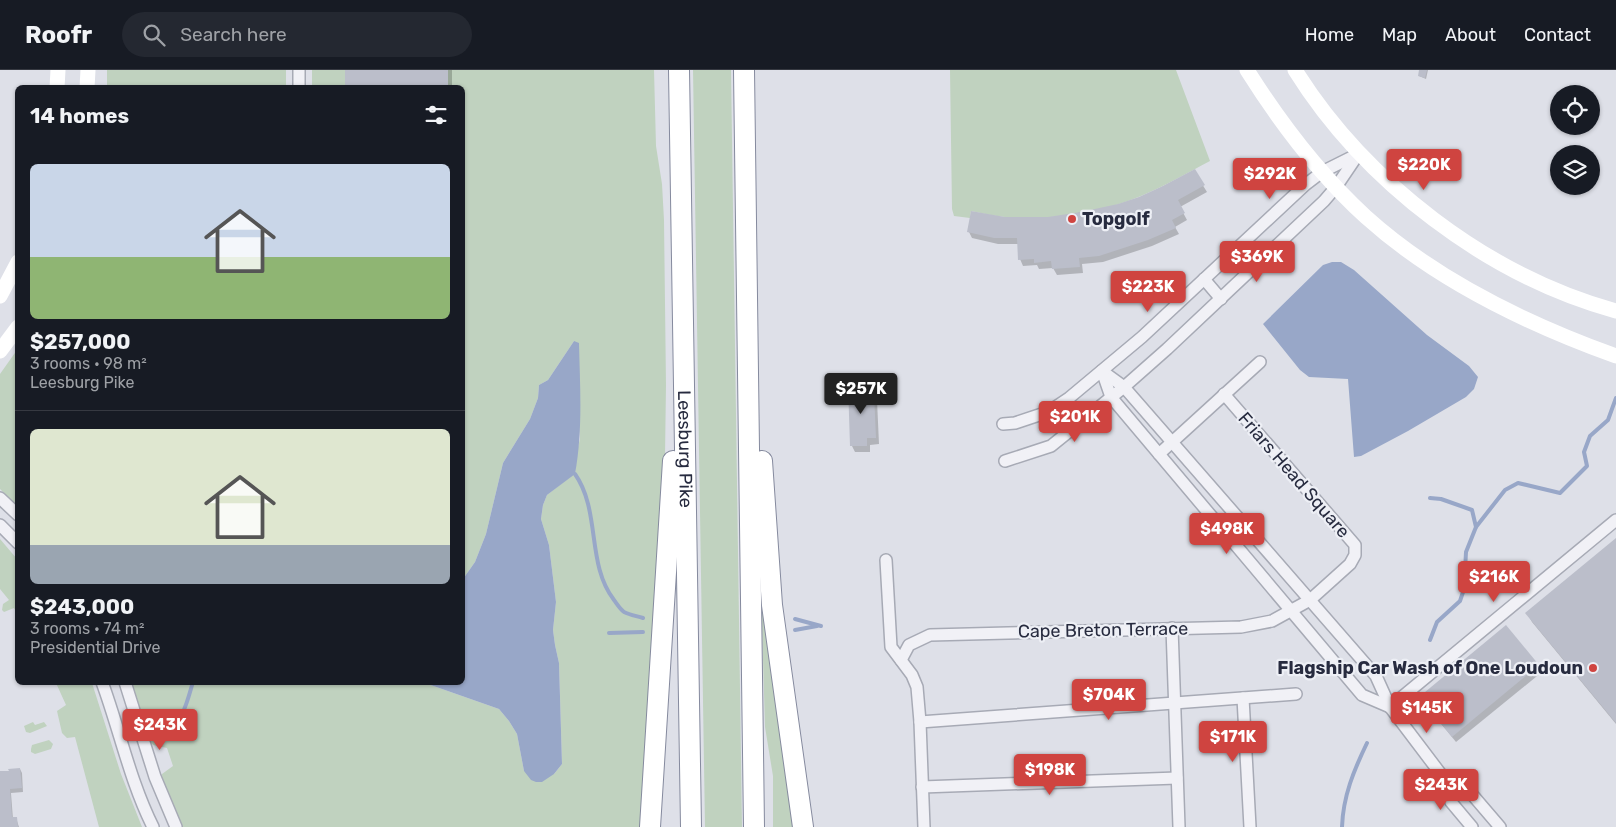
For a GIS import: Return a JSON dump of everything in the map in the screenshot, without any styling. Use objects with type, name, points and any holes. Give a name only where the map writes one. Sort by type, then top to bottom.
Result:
[{"type":"highway","name":"Leesburg Pike","points":[[679,70],[691,827]]},
{"type":"highway","points":[[744,70],[754,827]]},
{"type":"highway","points":[[747,224],[772,605],[803,827]]},
{"type":"highway","points":[[650,827],[675,434],[682,246]]},
{"type":"main road","points":[[57,85],[58,70]]},
{"type":"main road","points":[[87,85],[88,70]]},
{"type":"main road","points":[[1247,70],[1279,118],[1336,188],[1401,245],[1470,291],[1513,313],[1587,346],[1616,356]]},
{"type":"main road","points":[[1295,70],[1327,115],[1359,153],[1427,214],[1472,248],[1550,289],[1590,304],[1616,311]]},
{"type":"main road","points":[[0,296],[15,268]]},
{"type":"main road","points":[[0,351],[15,331]]},
{"type":"street","points":[[299,70],[299,85]]},
{"type":"street","points":[[1003,424],[1015,423],[1048,412],[1070,398],[1142,337],[1305,185],[1322,172],[1359,153]]},
{"type":"street","points":[[1005,461],[1051,446],[1124,387],[1221,299],[1324,201],[1336,188],[1359,153]]},
{"type":"street","points":[[1204,279],[1221,299]]},
{"type":"street","points":[[1159,454],[1260,362]]},
{"type":"street","points":[[1102,371],[1124,387],[1376,676],[1390,707],[1443,777],[1451,802],[1472,827]]},
{"type":"street","points":[[1102,371],[1111,397],[1362,695],[1390,707]]},
{"type":"street","name":"Friars Head Square","points":[[1224,394],[1355,545],[1355,555],[1350,564],[1310,600]]},
{"type":"street","points":[[0,498],[15,512]]},
{"type":"street","points":[[1390,707],[1616,520]]},
{"type":"street","points":[[0,525],[15,540]]},
{"type":"street","points":[[886,560],[892,647],[912,675],[917,687],[924,827]]},
{"type":"street","name":"Cape Breton Terrace","points":[[901,660],[909,645],[930,634],[1256,625],[1272,622],[1310,600]]},
{"type":"street","points":[[1172,628],[1179,827]]},
{"type":"street","points":[[103,685],[128,766],[154,827]]},
{"type":"street","points":[[126,685],[154,777],[176,827]]},
{"type":"street","points":[[920,722],[1296,694]]},
{"type":"street","points":[[1243,698],[1250,827]]},
{"type":"street","points":[[1443,777],[1464,785],[1500,827]]},
{"type":"street","points":[[922,787],[1177,778]]},
{"type":"green space","points":[[107,70],[286,70],[286,85],[107,85]]},
{"type":"green space","points":[[312,70],[654,70],[656,146],[662,184],[664,220],[666,385],[664,529],[642,827],[182,827],[169,801],[162,774],[173,766],[167,748],[153,745],[149,741],[132,685],[431,685],[499,709],[517,734],[524,771],[554,774],[562,764],[559,663],[553,630],[556,602],[549,545],[541,519],[547,495],[575,473],[576,455],[580,439],[574,341],[548,380],[539,385],[538,398],[530,419],[503,463],[486,534],[475,562],[465,576],[465,85],[312,85]]},
{"type":"green space","points":[[693,70],[731,70],[742,827],[705,827]]},
{"type":"green space","name":"Topgolf","points":[[950,70],[1176,70],[1210,161],[1141,196],[1092,211],[1039,218],[1005,217],[971,211],[970,218],[954,216],[952,209]]},
{"type":"green space","points":[[15,353],[15,504],[0,489],[0,374]]},
{"type":"green space","points":[[0,539],[15,557],[15,610],[14,608],[4,612],[2,610],[3,604],[9,600],[0,589]]},
{"type":"green space","points":[[761,591],[794,827],[773,827],[773,776],[765,727]]},
{"type":"green space","points":[[57,685],[93,685],[121,774],[142,827],[99,827],[75,737],[67,738],[62,733],[57,711],[66,705]]},
{"type":"green space","points":[[33,722],[35,725],[44,722],[47,726],[30,733],[26,732],[24,726]]},
{"type":"green space","points":[[49,740],[53,744],[51,749],[35,754],[31,752],[32,745]]},
{"type":"water","points":[[1341,262],[1354,270],[1427,335],[1469,366],[1478,377],[1474,389],[1466,397],[1408,431],[1361,456],[1354,457],[1348,379],[1309,377],[1300,370],[1263,324],[1323,265]]},
{"type":"water","points":[[574,341],[579,343],[580,425],[575,474],[547,495],[541,519],[549,545],[556,602],[553,630],[559,663],[562,764],[554,774],[542,782],[536,782],[531,780],[524,771],[517,734],[499,709],[431,685],[465,685],[465,576],[475,562],[486,534],[503,463],[530,419],[538,398],[539,385],[548,380]]},
{"type":"building","points":[[345,70],[448,70],[448,85],[345,85]]},
{"type":"building","points":[[1419,70],[1427,70],[1425,78],[1418,76]]},
{"type":"building","name":"Topgolf","points":[[1195,169],[1205,185],[1178,200],[1185,213],[1172,220],[1176,228],[1148,240],[1099,256],[1079,258],[1080,267],[1052,269],[1051,261],[1034,263],[1034,259],[1018,260],[1017,238],[994,238],[967,232],[971,211],[1005,217],[1048,217],[1081,212],[1118,204],[1139,197]]},
{"type":"building","points":[[848,384],[866,384],[866,393],[874,393],[876,438],[867,438],[867,446],[850,446]]},
{"type":"building","name":"Flagship Car Wash of One Loudoun","points":[[1616,538],[1616,723],[1525,613]]},
{"type":"building","points":[[1506,625],[1539,665],[1452,737],[1419,697]]},
{"type":"building","points":[[20,768],[22,788],[10,789],[12,817],[17,817],[18,827],[0,827],[0,771]]},
{"type":"waterway","points":[[1430,640],[1437,622],[1460,601],[1464,589],[1466,552],[1476,527],[1505,490],[1518,483],[1560,493],[1587,466],[1584,452],[1590,436],[1608,420],[1616,398]]},
{"type":"waterway","points":[[575,474],[588,504],[596,554],[605,586],[624,612],[643,618]]},
{"type":"waterway","points":[[1430,498],[1441,499],[1472,510],[1476,527]]},
{"type":"waterway","points":[[795,619],[821,626]]},
{"type":"waterway","points":[[795,630],[817,626]]},
{"type":"waterway","points":[[609,633],[643,632]]},
{"type":"waterway","points":[[166,731],[172,728],[181,717],[192,685]]},
{"type":"waterway","points":[[1342,827],[1350,784],[1367,743]]},
{"type":"place","name":"Topgolf","points":[[1072,219]]},
{"type":"place","name":"Flagship Car Wash of One Loudoun","points":[[1593,668]]}]
